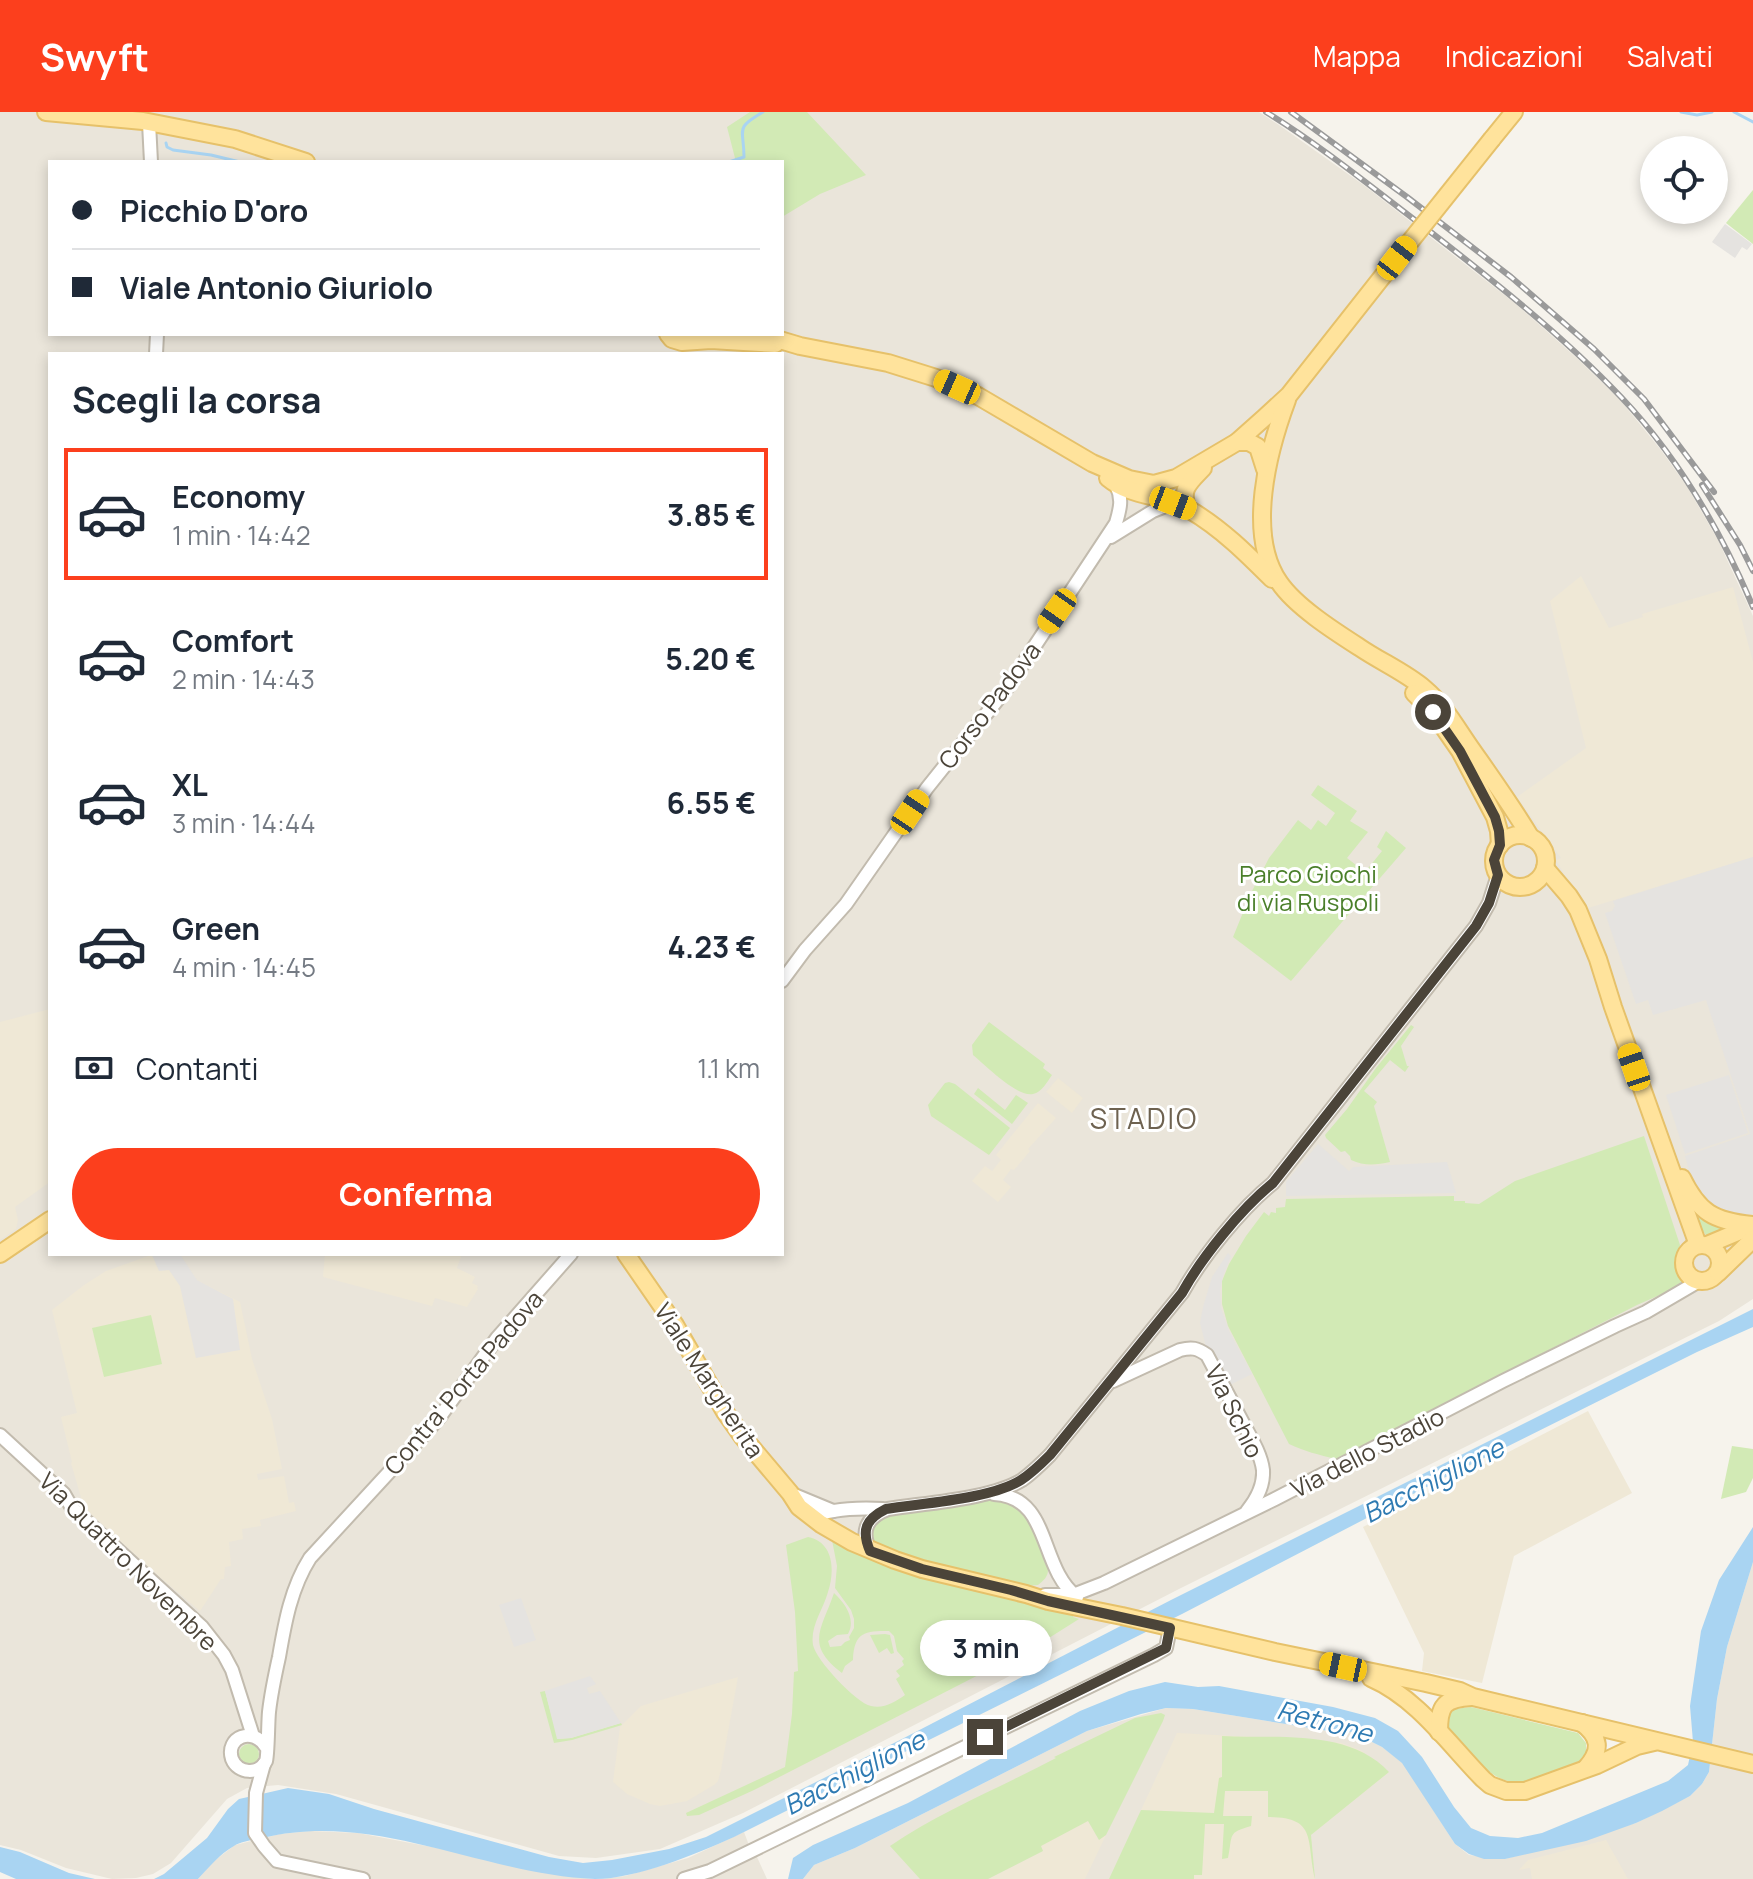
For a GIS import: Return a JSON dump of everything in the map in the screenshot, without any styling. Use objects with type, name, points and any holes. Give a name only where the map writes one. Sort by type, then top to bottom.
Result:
[{"type":"main road","points":[[46,112],[146,122]]},
{"type":"main road","points":[[106,112],[235,139],[300,160]]},
{"type":"main road","points":[[1092,463],[1129,486],[1154,484],[1176,478],[1237,442],[1289,395],[1514,112]]},
{"type":"main road","points":[[671,336],[677,341],[690,337],[800,346]]},
{"type":"main road","points":[[767,336],[800,346],[888,363],[936,378],[978,396],[1129,486],[1181,506],[1218,529],[1288,594],[1418,696],[1433,712],[1460,751],[1499,831],[1500,845],[1494,860],[1498,875],[1511,885],[1527,886],[1534,882],[1545,868],[1541,847],[1531,838],[1438,702],[1409,677],[1360,649]]},
{"type":"main road","points":[[1288,594],[1277,581],[1268,562],[1263,541],[1263,510],[1277,427],[1289,395]]},
{"type":"main road","points":[[1237,442],[1249,442],[1258,447],[1267,475]]},
{"type":"main road","points":[[1181,506],[1188,484],[1218,453]]},
{"type":"main road","points":[[1244,552],[1257,551],[1263,541]]},
{"type":"main road","points":[[1500,845],[1514,836],[1531,838]]},
{"type":"main road","points":[[1545,868],[1578,910],[1598,959],[1666,1158],[1702,1245]]},
{"type":"main road","points":[[1534,882],[1562,889]]},
{"type":"main road","points":[[1666,1158],[1681,1175],[1698,1205],[1724,1221],[1753,1230]]},
{"type":"main road","points":[[0,1254],[48,1221]]},
{"type":"main road","points":[[1699,1281],[1690,1277],[1685,1268],[1687,1253],[1702,1245],[1753,1230]]},
{"type":"main road","name":"Via dello Stadio","points":[[1699,1281],[1710,1280],[1718,1273],[1753,1230]]},
{"type":"main road","points":[[1702,1245],[1715,1249],[1721,1263],[1718,1273]]},
{"type":"main road","name":"Viale Margherita","points":[[627,1256],[675,1325],[725,1412],[799,1507],[834,1532],[870,1551],[922,1569],[1048,1601],[1426,1683],[1753,1764]]},
{"type":"main road","name":"Viale Margherita","points":[[1343,1667],[1386,1684],[1415,1707],[1483,1779],[1506,1791],[1525,1791],[1637,1746],[1665,1743]]},
{"type":"main road","points":[[1439,1732],[1439,1716],[1444,1706],[1457,1698],[1473,1697]]},
{"type":"main road","points":[[1582,1723],[1596,1739],[1597,1748],[1595,1757],[1585,1769]]},
{"type":"street","points":[[146,122],[151,160]]},
{"type":"street","name":"Corso Padova","points":[[784,978],[846,904],[927,788],[1007,688],[1116,523],[1121,496],[1129,486]]},
{"type":"street","name":"Corso Padova","points":[[1105,541],[1139,519],[1181,506]]},
{"type":"street","points":[[985,1494],[1019,1482],[1050,1455],[1182,1293],[1212,1249],[1257,1196],[1273,1183],[1476,926],[1489,903],[1498,875]]},
{"type":"street","name":"Contra' Porta Padova","points":[[259,1740],[270,1705],[293,1593],[310,1558],[439,1418],[497,1338],[569,1256]]},
{"type":"street","name":"Via dello Stadio","points":[[1026,1594],[1073,1595],[1104,1583],[1646,1312],[1699,1281]]},
{"type":"street","name":"Via Schio","points":[[1110,1382],[1180,1350],[1191,1347],[1207,1355],[1256,1447],[1263,1468],[1260,1489],[1247,1512]]},
{"type":"street","name":"Via Quattro Novembre","points":[[0,1435],[64,1494],[72,1508],[202,1627],[232,1670],[259,1740]]},
{"type":"street","points":[[790,1493],[833,1511]]},
{"type":"street","points":[[813,1518],[833,1511],[886,1509],[1003,1494],[1027,1505],[1056,1573],[1073,1595],[1115,1614]]},
{"type":"street","points":[[870,1551],[865,1539],[866,1527],[872,1518],[886,1509]]},
{"type":"street","points":[[1026,1594],[1045,1588],[1056,1573]]},
{"type":"street","points":[[1104,1583],[1099,1591],[1099,1601],[1115,1614]]},
{"type":"street","points":[[684,1879],[710,1871],[1154,1655],[1166,1648],[1169,1628]]},
{"type":"street","name":"Via Quattro Novembre","points":[[236,1741],[241,1698]]},
{"type":"street","points":[[252,1776],[267,1758],[259,1740],[241,1738],[231,1751],[232,1757],[236,1766],[252,1776],[259,1839],[277,1861],[363,1879]]},
{"type":"shaded area","points":[[0,112],[1259,112],[1365,186],[1516,304],[1621,401],[1688,488],[1718,540],[1753,616],[1753,1299],[1719,1321],[1179,1589],[743,1813],[660,1849],[596,1858],[559,1856],[336,1794],[278,1785],[247,1788],[227,1799],[171,1863],[153,1874],[112,1879],[66,1868],[0,1845]]},
{"type":"shaded area","points":[[1725,224],[1752,244],[1747,250],[1742,247],[1735,258],[1712,242]]},
{"type":"shaded area","points":[[1581,576],[1609,628],[1643,617],[1642,614],[1733,587],[1753,662],[1753,857],[1585,909],[1556,860],[1561,858],[1517,797],[1586,748],[1550,601]]},
{"type":"shaded area","points":[[1753,857],[1753,1214],[1733,1217],[1712,1210],[1696,1194],[1685,1156],[1750,1134],[1706,1000],[1653,1015],[1648,1000],[1636,1004],[1605,913],[1612,911],[1615,906],[1613,901]]},
{"type":"shaded area","points":[[48,1010],[48,1183],[15,1207],[18,1220],[16,1229],[0,1240],[0,1022]]},
{"type":"shaded area","points":[[1729,1075],[1748,1133],[1685,1154],[1666,1095]]},
{"type":"shaded area","points":[[1058,1078],[1083,1098],[1072,1113],[1046,1092]]},
{"type":"shaded area","points":[[1038,1103],[1056,1118],[1003,1180],[1011,1187],[998,1202],[972,1181],[985,1166],[992,1171],[1001,1160],[996,1155]]},
{"type":"shaded area","points":[[1318,1144],[1349,1171],[1353,1167],[1447,1162],[1456,1193],[1286,1196],[1286,1182]]},
{"type":"shaded area","points":[[1228,1253],[1231,1256],[1220,1291],[1221,1308],[1229,1331],[1252,1374],[1228,1386],[1206,1347],[1200,1323],[1212,1277]]},
{"type":"shaded area","points":[[148,1256],[181,1256],[197,1280],[240,1302],[252,1359],[272,1419],[282,1469],[257,1474],[258,1480],[284,1476],[289,1503],[294,1502],[296,1511],[260,1520],[261,1526],[242,1529],[243,1539],[229,1542],[231,1566],[225,1567],[224,1579],[200,1611],[89,1512],[82,1501],[71,1463],[61,1417],[77,1413],[52,1310],[106,1271]]},
{"type":"shaded area","points":[[152,1256],[181,1256],[197,1280],[233,1299],[240,1350],[196,1358],[180,1286],[169,1270],[159,1271]]},
{"type":"shaded area","points":[[325,1256],[461,1256],[457,1268],[475,1277],[472,1283],[478,1289],[467,1307],[435,1298],[432,1306],[323,1277]]},
{"type":"shaded area","points":[[1588,1411],[1632,1493],[1514,1556],[1482,1683],[1422,1671],[1424,1653],[1363,1527]]},
{"type":"shaded area","points":[[1753,1562],[1753,1879],[803,1879],[814,1865],[855,1848],[1087,1731],[1166,1708],[1193,1709],[1341,1733],[1352,1732],[1382,1747],[1403,1763],[1455,1844],[1469,1855],[1505,1859],[1636,1823],[1690,1796],[1709,1772],[1717,1699],[1727,1647]]},
{"type":"shaded area","points":[[521,1598],[536,1640],[514,1647],[499,1605]]},
{"type":"shaded area","points":[[590,1676],[596,1684],[587,1688],[589,1694],[600,1691],[621,1723],[571,1738],[557,1739],[545,1691]]},
{"type":"shaded area","points":[[738,1677],[721,1770],[714,1785],[687,1801],[660,1806],[627,1794],[613,1782],[620,1727],[641,1706]]},
{"type":"shaded area","points":[[1177,1733],[1342,1743],[1362,1751],[1389,1772],[1311,1835],[1315,1879],[1194,1879],[1194,1875],[1202,1875],[1183,1812],[1141,1810]]},
{"type":"shaded area","points":[[1088,1820],[1098,1839],[1106,1835],[1085,1879],[988,1879],[1043,1851],[1040,1846]]},
{"type":"shaded area","points":[[310,1831],[358,1833],[526,1869],[594,1879],[198,1879],[214,1861],[235,1845],[280,1834]]},
{"type":"shaded area","points":[[744,1832],[767,1879],[599,1879],[625,1876],[688,1858]]},
{"type":"shaded area","points":[[1606,1840],[1628,1879],[1532,1879],[1530,1868],[1519,1870],[1528,1860]]},
{"type":"green space","points":[[750,112],[807,112],[866,175],[820,194],[784,216],[784,160],[735,160],[727,127]]},
{"type":"green space","points":[[1753,190],[1753,244],[1727,224]]},
{"type":"green space","name":"Parco Giochi di via Ruspoli","points":[[1318,785],[1357,811],[1350,821],[1368,832],[1347,858],[1365,872],[1382,851],[1377,847],[1386,831],[1406,848],[1291,981],[1233,937],[1269,858],[1298,820],[1311,830],[1318,820],[1326,826],[1335,813],[1311,795]]},
{"type":"green space","points":[[989,1022],[1045,1064],[1043,1068],[1052,1075],[1039,1091],[1027,1094],[1019,1091],[973,1055],[972,1045]]},
{"type":"green space","points":[[1411,1025],[1414,1027],[1401,1046],[1409,1066],[1405,1072],[1390,1060],[1364,1091],[1377,1102],[1374,1106],[1390,1162],[1370,1164],[1351,1160],[1325,1135]]},
{"type":"green space","points":[[949,1082],[1010,1128],[989,1155],[931,1116],[928,1105]]},
{"type":"green space","points":[[978,1088],[1005,1110],[1016,1095],[1028,1103],[1012,1124],[974,1094]]},
{"type":"green space","points":[[1644,1136],[1680,1245],[1677,1271],[1684,1280],[1671,1290],[1336,1459],[1289,1444],[1228,1326],[1222,1304],[1222,1281],[1229,1264],[1264,1212],[1269,1216],[1271,1212],[1276,1213],[1276,1208],[1285,1207],[1286,1199],[1454,1196],[1454,1201],[1479,1204],[1515,1181]]},
{"type":"green space","points":[[1692,1208],[1708,1220],[1728,1227],[1706,1235]]},
{"type":"green space","points":[[151,1315],[162,1364],[104,1377],[92,1328]]},
{"type":"green space","points":[[1732,1446],[1753,1449],[1753,1478],[1746,1492],[1721,1499]]},
{"type":"green space","points":[[988,1499],[1016,1505],[1023,1511],[1047,1565],[1046,1577],[1038,1585],[1027,1586],[949,1569],[900,1556],[871,1543],[869,1530],[877,1520],[889,1515]]},
{"type":"green space","points":[[808,1537],[817,1540],[828,1551],[832,1567],[828,1592],[813,1631],[813,1645],[838,1680],[871,1706],[885,1706],[905,1695],[896,1679],[900,1676],[896,1671],[904,1665],[904,1659],[889,1631],[862,1635],[856,1644],[853,1660],[842,1673],[823,1653],[819,1636],[834,1593],[846,1607],[851,1623],[848,1634],[837,1635],[828,1641],[830,1647],[841,1646],[850,1640],[854,1628],[851,1610],[835,1588],[837,1566],[832,1540],[853,1551],[926,1577],[1074,1614],[1073,1617],[1079,1619],[1041,1643],[754,1790],[699,1815],[687,1816],[686,1813],[785,1767],[794,1672],[798,1671],[795,1612],[786,1545]]},
{"type":"green space","points":[[870,1635],[890,1635],[894,1653],[891,1654],[887,1648],[879,1653]]},
{"type":"green space","points":[[545,1691],[558,1739],[622,1725],[554,1743],[540,1692]]},
{"type":"green space","points":[[1471,1707],[1578,1733],[1586,1743],[1586,1753],[1578,1762],[1523,1782],[1500,1778],[1481,1765],[1449,1728],[1449,1715],[1454,1709]]},
{"type":"green space","points":[[1165,1715],[1163,1721],[1106,1835],[1099,1840],[1088,1821],[1041,1846],[1043,1851],[988,1879],[920,1879],[890,1846],[1054,1757],[1135,1718]]},
{"type":"green space","points":[[1222,1736],[1289,1737],[1333,1742],[1372,1758],[1389,1772],[1311,1835],[1315,1879],[1307,1834],[1295,1821],[1268,1817],[1268,1791],[1225,1791],[1223,1816],[1252,1816],[1251,1826],[1232,1836],[1228,1858],[1222,1859],[1224,1824],[1205,1824],[1202,1875],[1194,1875],[1194,1879],[1109,1879],[1141,1810],[1214,1813],[1219,1778],[1222,1777]]},
{"type":"green space","points":[[249,1744],[256,1747],[259,1754],[256,1761],[249,1764],[242,1761],[239,1754],[242,1747]]},
{"type":"water","name":"Bacchiglione","points":[[1753,1309],[1753,1327],[1442,1479],[1182,1614],[734,1837],[666,1864],[629,1875],[595,1879],[512,1867],[388,1838],[347,1832],[305,1832],[237,1844],[198,1879],[154,1879],[207,1838],[239,1799],[288,1788],[329,1794],[549,1857],[583,1863],[669,1849],[706,1837]]},
{"type":"water","name":"Retrone","points":[[1753,1527],[1753,1562],[1727,1647],[1717,1699],[1709,1772],[1690,1796],[1636,1823],[1586,1841],[1505,1859],[1484,1859],[1469,1854],[1455,1844],[1402,1763],[1382,1747],[1352,1732],[1341,1733],[1193,1709],[1166,1708],[1087,1731],[855,1848],[814,1865],[803,1879],[788,1879],[793,1858],[813,1845],[908,1803],[1080,1711],[1129,1691],[1165,1682],[1198,1687],[1219,1686],[1375,1718],[1398,1731],[1422,1757],[1471,1828],[1490,1836],[1518,1838],[1542,1833],[1668,1781],[1688,1765],[1693,1742],[1690,1706],[1701,1631],[1719,1580]]},
{"type":"water","points":[[0,1847],[69,1873],[95,1879],[16,1879],[0,1872]]},
{"type":"waterway","points":[[735,160],[744,157],[744,126],[763,112]]},
{"type":"waterway","points":[[1681,112],[1697,115],[1712,112]]},
{"type":"waterway","points":[[1734,112],[1753,122]]},
{"type":"waterway","points":[[166,143],[173,150],[232,160]]},
{"type":"railway","points":[[1266,112],[1348,169],[1478,269],[1599,374],[1642,420],[1679,470],[1712,523],[1753,607]]},
{"type":"railway","points":[[1291,112],[1511,277],[1594,349],[1644,399],[1714,492]]},
{"type":"railway","points":[[1702,485],[1753,571]]},
{"type":"district","name":"STADIO","points":[[1144,1118]]},
{"type":"route","points":[[985,1737],[1166,1648],[1170,1628],[922,1569],[870,1551],[865,1539],[866,1527],[872,1518],[886,1509],[985,1494],[1009,1486],[1031,1473],[1050,1455],[1182,1293],[1212,1249],[1257,1196],[1273,1183],[1476,926],[1489,903],[1498,875],[1494,860],[1500,845],[1499,831],[1495,817],[1460,751],[1433,712]]}]
